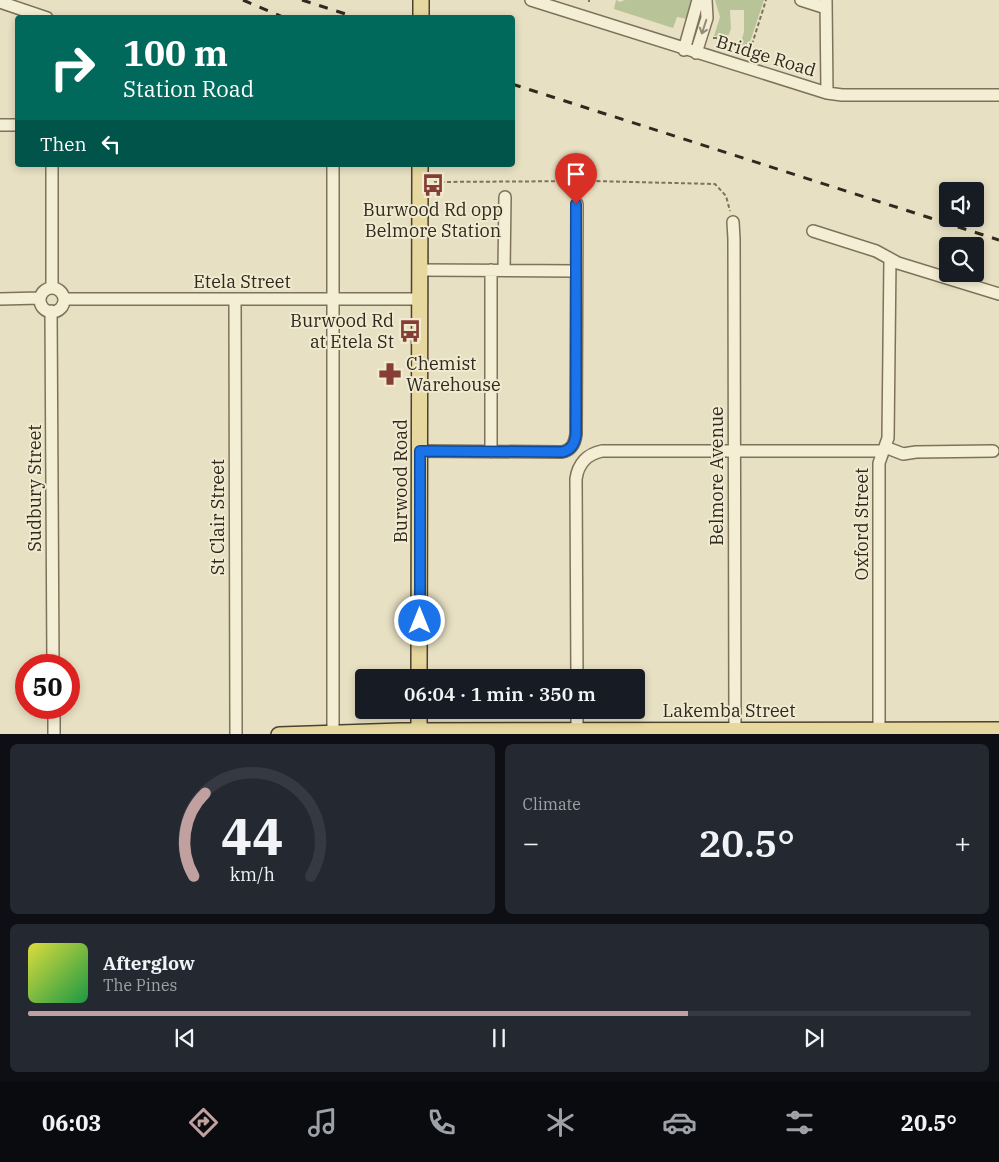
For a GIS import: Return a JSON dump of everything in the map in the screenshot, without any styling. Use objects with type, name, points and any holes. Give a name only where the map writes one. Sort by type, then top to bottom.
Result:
[{"type":"main road","points":[[421,0],[421,15]]},
{"type":"main road","name":"Burwood Road","points":[[419,669],[420,167]]},
{"type":"main road","points":[[419,719],[419,733]]},
{"type":"main road","name":"Lakemba Street","points":[[279,734],[577,730],[819,732],[999,730]]},
{"type":"street","name":"Bridge Road","points":[[530,0],[827,93],[999,95]]},
{"type":"street","points":[[690,51],[698,0]]},
{"type":"street","points":[[690,51],[707,18],[706,0]]},
{"type":"street","points":[[801,0],[826,4],[827,93]]},
{"type":"street","points":[[0,2],[38,15]]},
{"type":"street","points":[[0,126],[15,126]]},
{"type":"street","points":[[52,167],[52,288]]},
{"type":"street","points":[[333,733],[334,167]]},
{"type":"street","points":[[504,270],[505,197]]},
{"type":"street","points":[[420,451],[562,452],[572,446],[576,434],[576,204]]},
{"type":"street","name":"Belmore Avenue","points":[[733,222],[734,730]]},
{"type":"street","points":[[813,231],[876,251],[890,260],[999,294]]},
{"type":"street","name":"Oxford Street","points":[[879,730],[879,463],[888,438],[890,260]]},
{"type":"street","points":[[420,270],[576,271]]},
{"type":"street","points":[[491,270],[492,452]]},
{"type":"street","points":[[52,288],[59,290],[64,303],[59,309],[51,311],[42,306],[40,298],[43,292],[52,288]]},
{"type":"street","points":[[0,299],[40,298]]},
{"type":"street","name":"Etela Street","points":[[64,299],[419,300]]},
{"type":"street","name":"St Clair Street","points":[[235,300],[236,734]]},
{"type":"street","name":"Sudbury Street","points":[[51,311],[54,654]]},
{"type":"street","points":[[577,669],[576,479],[578,470],[585,458],[592,454],[602,452],[884,449],[903,454],[916,452],[992,452]]},
{"type":"street","points":[[54,719],[54,734]]},
{"type":"street","points":[[577,719],[577,730]]},
{"type":"path","points":[[745,68],[766,0]]},
{"type":"path","points":[[712,38],[720,38]]},
{"type":"path","points":[[434,182],[715,184],[726,196],[733,222]]},
{"type":"green space","points":[[616,0],[620,2],[625,0],[693,0],[687,19],[677,17],[673,28],[614,9]]},
{"type":"green space","points":[[715,0],[764,0],[747,51],[739,49],[744,32],[744,10],[730,10],[731,29],[728,36],[714,36],[720,17]]},
{"type":"railway","points":[[243,0],[278,15]]},
{"type":"railway","points":[[302,0],[349,15]]},
{"type":"railway","points":[[515,85],[999,240]]},
{"type":"place","name":"Burwood Rd opp Belmore Station","points":[[433,185]]},
{"type":"place","name":"Burwood Rd at Etela St","points":[[410,331]]},
{"type":"place","name":"Chemist Warehouse","points":[[390,374]]},
{"type":"route","points":[[420,621],[420,451],[562,452],[570,449],[576,439],[576,204]]}]
